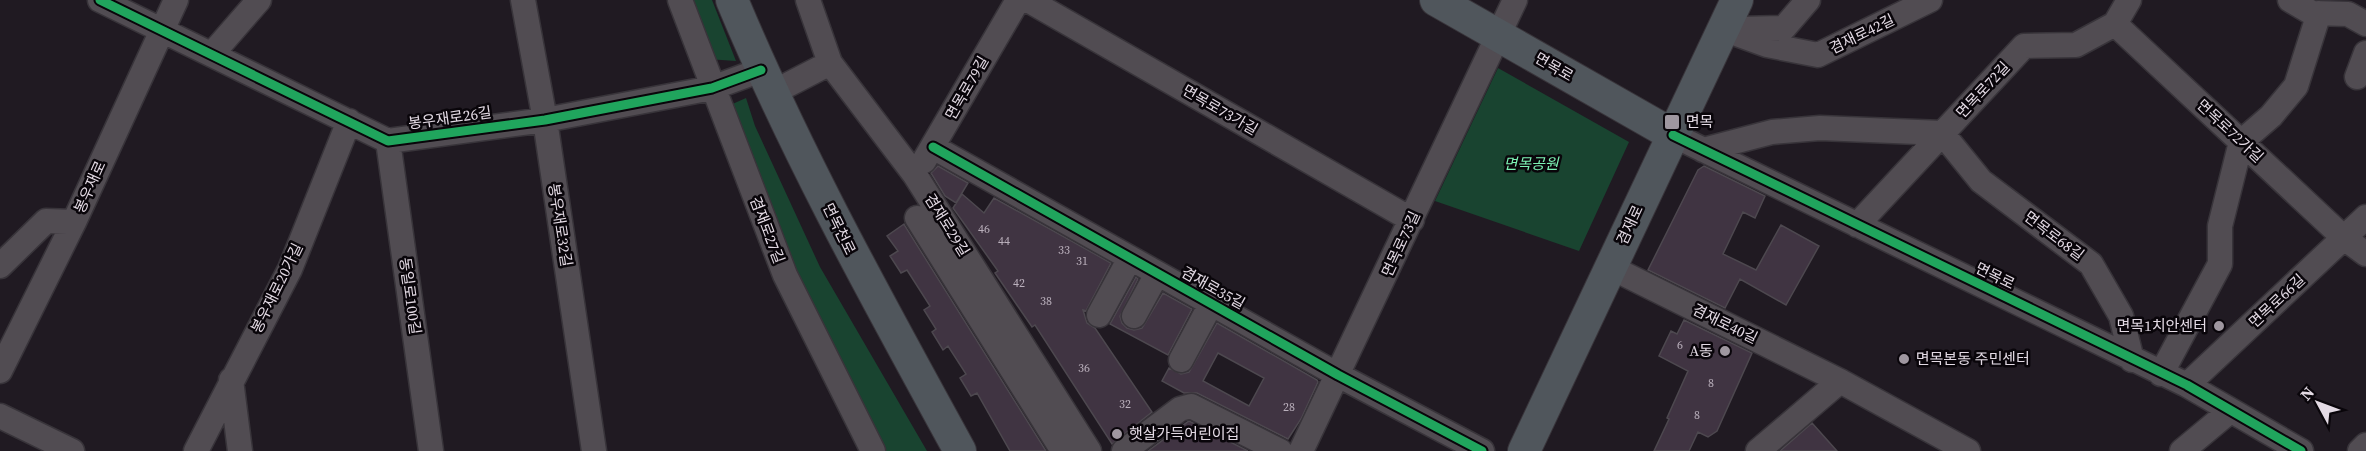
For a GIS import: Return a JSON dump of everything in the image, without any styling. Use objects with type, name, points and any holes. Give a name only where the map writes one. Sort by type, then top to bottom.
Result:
[{"type":"main road","name":"면목천로","points":[[732,0],[767,81],[851,253],[960,451]]},
{"type":"main road","name":"면목로","points":[[1436,0],[1673,135]]},
{"type":"main road","name":"겸재로","points":[[1524,451],[1737,0]]},
{"type":"street","points":[[100,0],[388,141]]},
{"type":"street","name":"봉우재로","points":[[0,371],[74,222],[176,0]]},
{"type":"street","points":[[212,54],[259,0]]},
{"type":"street","name":"봉우재로32길","points":[[523,0],[545,120],[594,451]]},
{"type":"street","name":"겸재로27길","points":[[680,0],[784,275],[873,451]]},
{"type":"street","name":"겸재로29길","points":[[808,0],[830,63],[915,176],[1037,389],[1089,451]]},
{"type":"street","name":"면목로79길","points":[[915,176],[1018,0]]},
{"type":"street","name":"면목로73가길","points":[[1028,0],[1412,220]]},
{"type":"street","name":"면목로73길","points":[[1301,451],[1515,0]]},
{"type":"street","points":[[1723,29],[1784,28],[1808,0]]},
{"type":"street","name":"겸재로42길","points":[[1723,29],[1767,45],[1818,55],[1930,0]]},
{"type":"street","points":[[2115,24],[2129,0]]},
{"type":"street","points":[[2290,0],[2312,13],[2348,14],[2366,24]]},
{"type":"street","points":[[2161,374],[2220,264],[2220,226],[2241,142],[2271,116],[2296,86],[2319,13]]},
{"type":"street","name":"면목로72길","points":[[1857,225],[2024,45],[2076,45],[2115,24]]},
{"type":"street","name":"면목로72가길","points":[[2115,24],[2344,238],[2366,255]]},
{"type":"street","points":[[2357,77],[2366,53]]},
{"type":"street","name":"봉우재로26길","points":[[388,141],[545,120],[712,88],[767,81],[830,63]]},
{"type":"street","name":"봉우재로20가길","points":[[196,451],[290,269],[349,122]]},
{"type":"street","points":[[1703,150],[1772,132],[1820,128],[1942,134]]},
{"type":"street","name":"면목로68길","points":[[1942,134],[1981,181],[2091,264],[2121,316],[2132,360]]},
{"type":"street","name":"면목로","points":[[1673,135],[2187,385],[2301,451]]},
{"type":"street","name":"동일로100길","points":[[388,141],[431,451]]},
{"type":"street","name":"겸재로35길","points":[[933,147],[1338,375],[1482,451]]},
{"type":"street","name":"면목로66길","points":[[2187,385],[2366,217]]},
{"type":"street","points":[[917,218],[1037,389],[1063,451]]},
{"type":"street","points":[[0,266],[46,221],[74,222]]},
{"type":"street","points":[[1099,315],[1130,258]]},
{"type":"street","name":"겸재로40길","points":[[1611,267],[1840,381],[1959,449]]},
{"type":"street","name":"겸재로35길","points":[[1134,316],[1157,274]]},
{"type":"street","name":"겸재로35길","points":[[1181,360],[1211,304]]},
{"type":"street","points":[[231,380],[240,451]]},
{"type":"street","points":[[1758,451],[1840,381]]},
{"type":"street","points":[[1124,451],[1180,409],[1191,406],[1280,451]]},
{"type":"street","points":[[2182,451],[2230,411]]},
{"type":"street","points":[[0,416],[72,451]]},
{"type":"street","points":[[2360,451],[2366,445]]},
{"type":"green space","points":[[686,0],[712,0],[736,61],[707,59]]},
{"type":"green space","name":"면목공원","points":[[1498,68],[1629,142],[1579,251],[1435,201]]},
{"type":"green space","points":[[746,98],[755,126],[820,267],[927,451],[886,451],[799,276],[728,106]]},
{"type":"building","points":[[938,166],[968,183],[956,203],[945,196],[931,173]]},
{"type":"building","points":[[1704,166],[1765,196],[1755,218],[1743,212],[1723,254],[1756,270],[1781,225],[1819,246],[1786,305],[1740,279],[1725,308],[1648,270],[1698,170]]},
{"type":"building","points":[[962,194],[984,213],[994,198],[1111,263],[1086,311],[1083,310],[1087,323],[1095,328],[1152,412],[1112,444],[1035,325],[1032,327],[995,273],[998,271],[953,208]]},
{"type":"building","points":[[904,224],[1046,451],[1010,451],[977,393],[971,396],[960,378],[966,374],[948,346],[943,350],[932,332],[936,329],[924,310],[930,306],[907,270],[901,273],[890,256],[898,251],[887,236]]},
{"type":"building","points":[[1136,277],[1138,279],[1120,316],[1127,328],[1134,330],[1142,328],[1163,293],[1192,309],[1168,355],[1110,324]]},
{"type":"building","points":[[1684,320],[1752,353],[1717,431],[1708,437],[1698,432],[1689,451],[1654,451],[1688,371],[1659,356],[1671,331],[1677,334]]},
{"type":"building","points":[[1217,323],[1318,382],[1301,419],[1288,439],[1197,393],[1184,393],[1162,381],[1169,368],[1181,374],[1189,372]],"holes":[[[1218,353],[1264,378],[1249,406],[1203,381]]]},
{"type":"building","points":[[1189,421],[1248,451],[1148,451]]},
{"type":"building","points":[[1812,423],[1837,451],[1780,451]]},
{"type":"cycle path","points":[[100,0],[388,141],[545,120],[712,88],[761,70]]},
{"type":"cycle path","points":[[1673,135],[2187,385],[2301,451]]},
{"type":"cycle path","points":[[933,147],[1338,375],[1482,451]]},
{"type":"place","name":"면목","points":[[1672,122]]},
{"type":"place","name":"면목1치안센터","points":[[2219,326]]},
{"type":"place","name":"A동","points":[[1725,351]]},
{"type":"place","name":"면목본동 주민센터","points":[[1904,359]]},
{"type":"place","name":"햇살가득어린이집","points":[[1117,434]]}]
